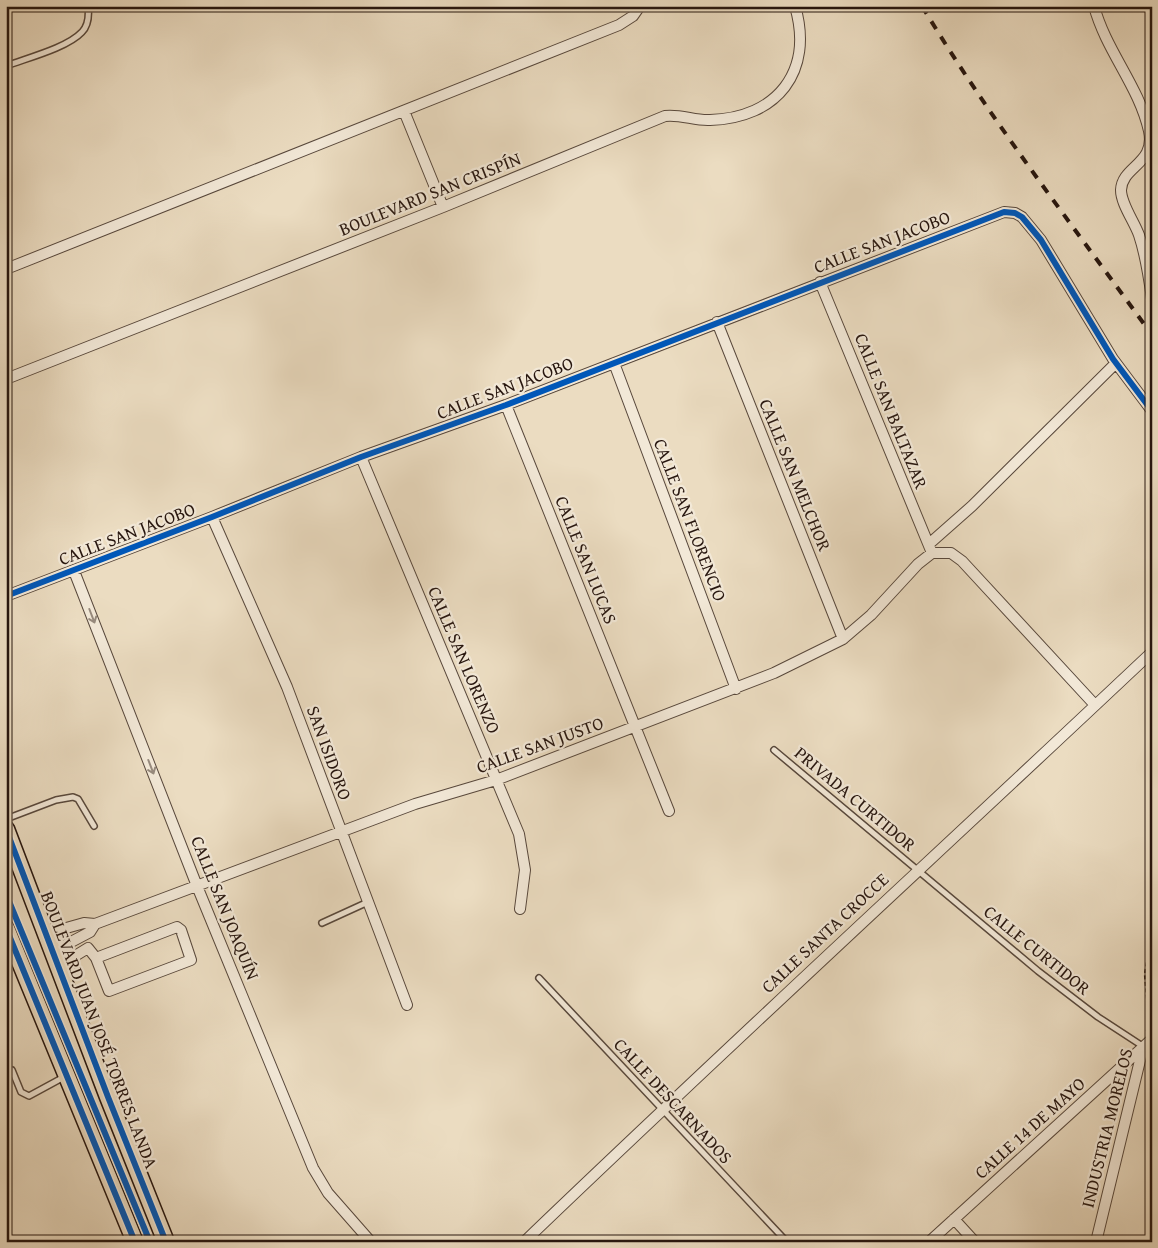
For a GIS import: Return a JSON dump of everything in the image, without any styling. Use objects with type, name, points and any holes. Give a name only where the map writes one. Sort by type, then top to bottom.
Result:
[{"type":"main road","name":"BOULEVARD JUAN JOSÉ TORRES LANDA","points":[[6,828],[45,934],[166,1242]]},
{"type":"main road","points":[[6,928],[12,958],[67,1076],[135,1242]]},
{"type":"street","points":[[6,269],[619,25],[633,16],[640,6]]},
{"type":"street","name":"BOULEVARD SAN CRISPÍN","points":[[6,379],[443,207],[665,116],[674,115],[716,120],[739,117],[768,106],[792,76],[800,57],[801,34],[795,6]]},
{"type":"street","points":[[1094,6],[1103,33],[1135,92],[1150,134],[1146,155],[1126,177],[1121,189],[1144,254],[1152,299]]},
{"type":"street","points":[[404,111],[443,207]]},
{"type":"street","name":"CALLE SAN JACOBO","points":[[6,596],[212,517],[361,457],[506,405],[994,214],[1015,213],[1022,217],[1041,240],[1116,363]]},
{"type":"street","name":"CALLE SAN BALTAZAR","points":[[820,282],[931,548]]},
{"type":"street","name":"CALLE SAN MELCHOR","points":[[717,322],[843,639]]},
{"type":"street","name":"CALLE SAN FLORENCIO","points":[[614,362],[736,689]]},
{"type":"street","points":[[1116,363],[1152,411]]},
{"type":"street","name":"CALLE SAN JUSTO","points":[[45,934],[84,923],[95,924],[415,804],[496,780],[736,689],[843,639],[871,615],[931,548],[1116,363]]},
{"type":"street","name":"CALLE SAN LUCAS","points":[[506,405],[637,727],[669,811]]},
{"type":"street","name":"CALLE SAN LORENZO","points":[[361,457],[523,847],[525,870],[520,908]]},
{"type":"street","name":"SAN ISIDORO","points":[[212,517],[287,687],[406,1004]]},
{"type":"street","points":[[931,548],[951,553],[962,561],[1095,705]]},
{"type":"street","name":"CALLE SAN JOAQUÍN","points":[[74,571],[197,886],[313,1168],[328,1193],[372,1242]]},
{"type":"street","name":"CALLE SANTA CROCCE","points":[[524,1242],[918,869],[1026,772],[1152,652]]},
{"type":"street","name":"CALLE SAN JUSTO","points":[[52,952],[90,932],[95,924]]},
{"type":"street","points":[[63,980],[75,956],[88,948],[96,958],[109,991],[191,960],[181,930],[177,927],[96,958]]},
{"type":"street","name":"CALLE 14 DE MAYO","points":[[929,1242],[1152,1039]]},
{"type":"street","name":"INDUSTRIA MORELOS","points":[[1096,1242],[1144,1047]]},
{"type":"street","points":[[954,1219],[975,1242]]},
{"type":"lane","points":[[6,66],[63,44],[82,33],[87,25],[88,6]]},
{"type":"lane","name":"PRIVADA CURTIDOR","points":[[774,750],[918,869]]},
{"type":"lane","points":[[6,819],[56,800],[73,796],[78,800],[94,826]]},
{"type":"lane","name":"CALLE CURTIDOR","points":[[918,869],[1064,992],[1144,1047]]},
{"type":"lane","points":[[322,922],[368,902]]},
{"type":"lane","name":"CALLE DESCARNADOS","points":[[538,978],[788,1242]]},
{"type":"lane","points":[[12,1070],[21,1092],[29,1096],[67,1076]]},
{"type":"railway","points":[[922,6],[976,91],[1152,335]]},
{"type":"cycle path","points":[[6,596],[212,517],[361,457],[506,405],[1004,212],[1015,213],[1022,217],[1041,240],[1113,359],[1152,411]]},
{"type":"cycle path","points":[[6,829],[108,1097],[166,1242]]},
{"type":"cycle path","points":[[6,894],[150,1242]]},
{"type":"cycle path","points":[[6,928],[135,1242]]}]
